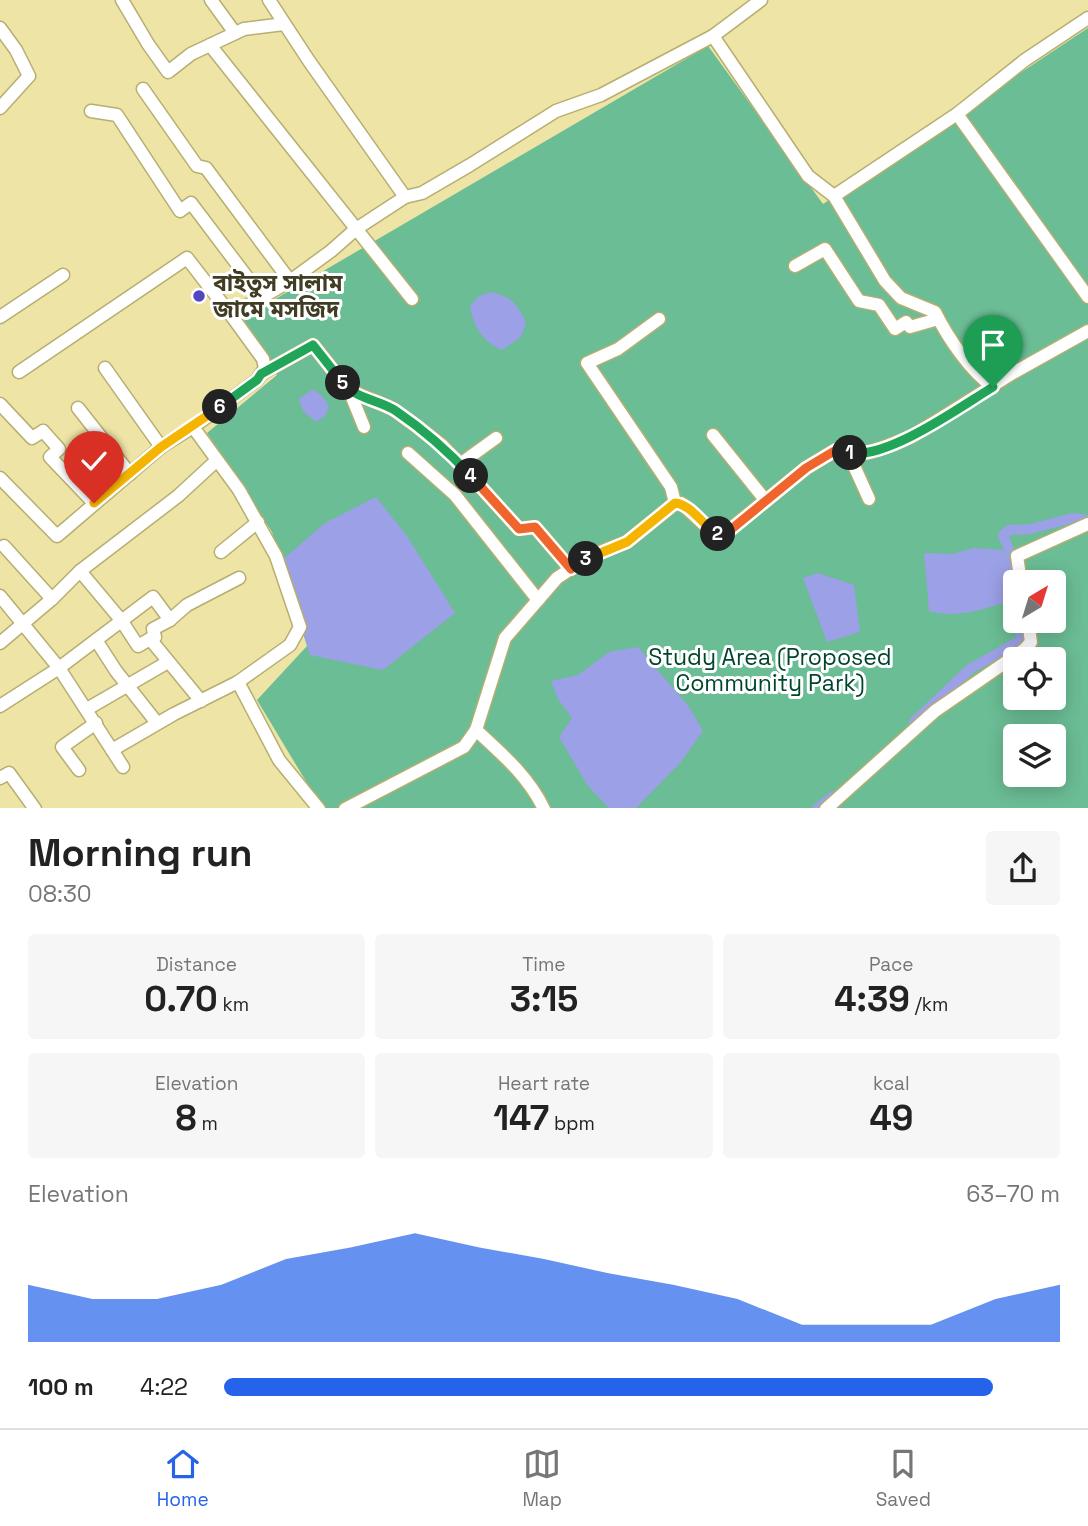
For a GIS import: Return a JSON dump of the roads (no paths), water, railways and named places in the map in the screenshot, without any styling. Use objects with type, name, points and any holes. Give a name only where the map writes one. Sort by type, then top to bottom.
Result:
[{"type":"street","points":[[122,0],[168,72],[191,54],[244,29],[284,24]]},
{"type":"street","points":[[211,0],[235,33]]},
{"type":"street","points":[[269,0],[405,197]]},
{"type":"street","points":[[231,315],[290,281],[356,229],[405,197],[422,193],[470,166],[556,111],[601,95],[713,36],[761,0]]},
{"type":"street","points":[[834,196],[957,114],[1025,60],[1088,18]]},
{"type":"street","points":[[0,28],[16,50],[29,76],[0,108]]},
{"type":"street","points":[[713,36],[808,176],[834,196],[885,281],[901,298],[935,312],[943,331],[969,361],[976,375],[993,387]]},
{"type":"street","points":[[210,45],[412,299]]},
{"type":"street","points":[[143,89],[197,166],[206,168],[290,281]]},
{"type":"street","points":[[90,111],[117,116],[180,211],[191,204],[262,297]]},
{"type":"street","points":[[957,114],[1088,297]]},
{"type":"street","points":[[795,266],[824,249],[859,301],[879,305],[895,329],[906,321],[910,327],[938,319]]},
{"type":"street","points":[[0,478],[57,536],[161,447],[257,380],[265,369],[263,359],[187,258],[19,372]]},
{"type":"street","points":[[0,317],[63,275]]},
{"type":"street","points":[[659,319],[618,349],[587,363],[671,487],[675,503]]},
{"type":"street","points":[[345,808],[464,747],[476,730],[505,638],[557,578],[592,555],[627,542],[675,503],[681,503],[710,530],[723,536],[806,468],[836,450],[854,454],[871,452],[911,436],[1013,373],[1088,331]]},
{"type":"street","points":[[261,374],[313,345],[349,390],[364,427]]},
{"type":"street","points":[[104,368],[161,447]]},
{"type":"street","points":[[349,390],[393,410],[442,445],[519,529],[535,527],[571,569]]},
{"type":"street","points":[[0,404],[32,438],[43,431],[59,449],[50,457],[94,503]]},
{"type":"street","points":[[78,408],[130,474]]},
{"type":"street","points":[[112,750],[229,684],[238,682],[290,645],[300,627],[276,556],[239,490],[193,427]]},
{"type":"street","points":[[713,435],[766,501]]},
{"type":"street","points":[[460,464],[496,438]]},
{"type":"street","points":[[408,453],[455,495],[538,600]]},
{"type":"street","points":[[854,454],[855,468],[869,499]]},
{"type":"street","points":[[0,643],[80,571],[178,496],[216,461]]},
{"type":"street","points":[[221,552],[258,523]]},
{"type":"street","points":[[1019,570],[1017,556],[1088,524]]},
{"type":"street","points":[[4,546],[52,599]]},
{"type":"street","points":[[80,571],[138,646],[155,637],[153,629],[170,620],[187,605],[239,578]]},
{"type":"street","points":[[0,596],[59,668],[123,766]]},
{"type":"street","points":[[0,706],[59,668],[153,597],[170,620]]},
{"type":"street","points":[[826,808],[935,711],[1025,649],[1031,642],[1030,634]]},
{"type":"street","points":[[150,639],[201,701]]},
{"type":"street","points":[[96,640],[157,723]]},
{"type":"street","points":[[87,709],[168,662]]},
{"type":"street","points":[[238,682],[278,761],[318,808]]},
{"type":"street","points":[[79,770],[62,747],[96,723]]},
{"type":"street","points":[[476,730],[513,765],[535,791],[544,808]]},
{"type":"street","points":[[0,778],[9,773],[35,808]]},
{"type":"water","points":[[490,292],[512,302],[526,323],[521,337],[502,350],[484,338],[471,314],[470,306],[479,296]]},
{"type":"water","points":[[313,389],[329,406],[325,416],[316,422],[303,411],[299,399]]},
{"type":"water","points":[[376,497],[407,536],[455,613],[383,670],[310,655],[281,561],[325,523]]},
{"type":"water","points":[[974,548],[1003,550],[1011,568],[1003,570],[1003,603],[960,613],[929,611],[924,553],[952,554]]},
{"type":"water","points":[[818,573],[854,585],[860,632],[827,642],[803,578]]},
{"type":"water","points":[[638,647],[689,707],[703,731],[680,763],[636,808],[609,808],[588,786],[559,737],[572,718],[558,699],[551,681],[578,675],[609,652]]},
{"type":"waterway","points":[[1013,570],[1011,555],[1003,535],[1009,530],[1030,529],[1073,518],[1088,520]]},
{"type":"waterway","points":[[914,722],[970,669],[1021,640],[1021,634]]},
{"type":"waterway","points":[[818,808],[833,796]]},
{"type":"place","name":"বাইতুস সালাম জামে মসজিদ","points":[[199,296]]},
{"type":"park label","name":"Study Area (Proposed Community Park)","points":[[770,670]]}]
